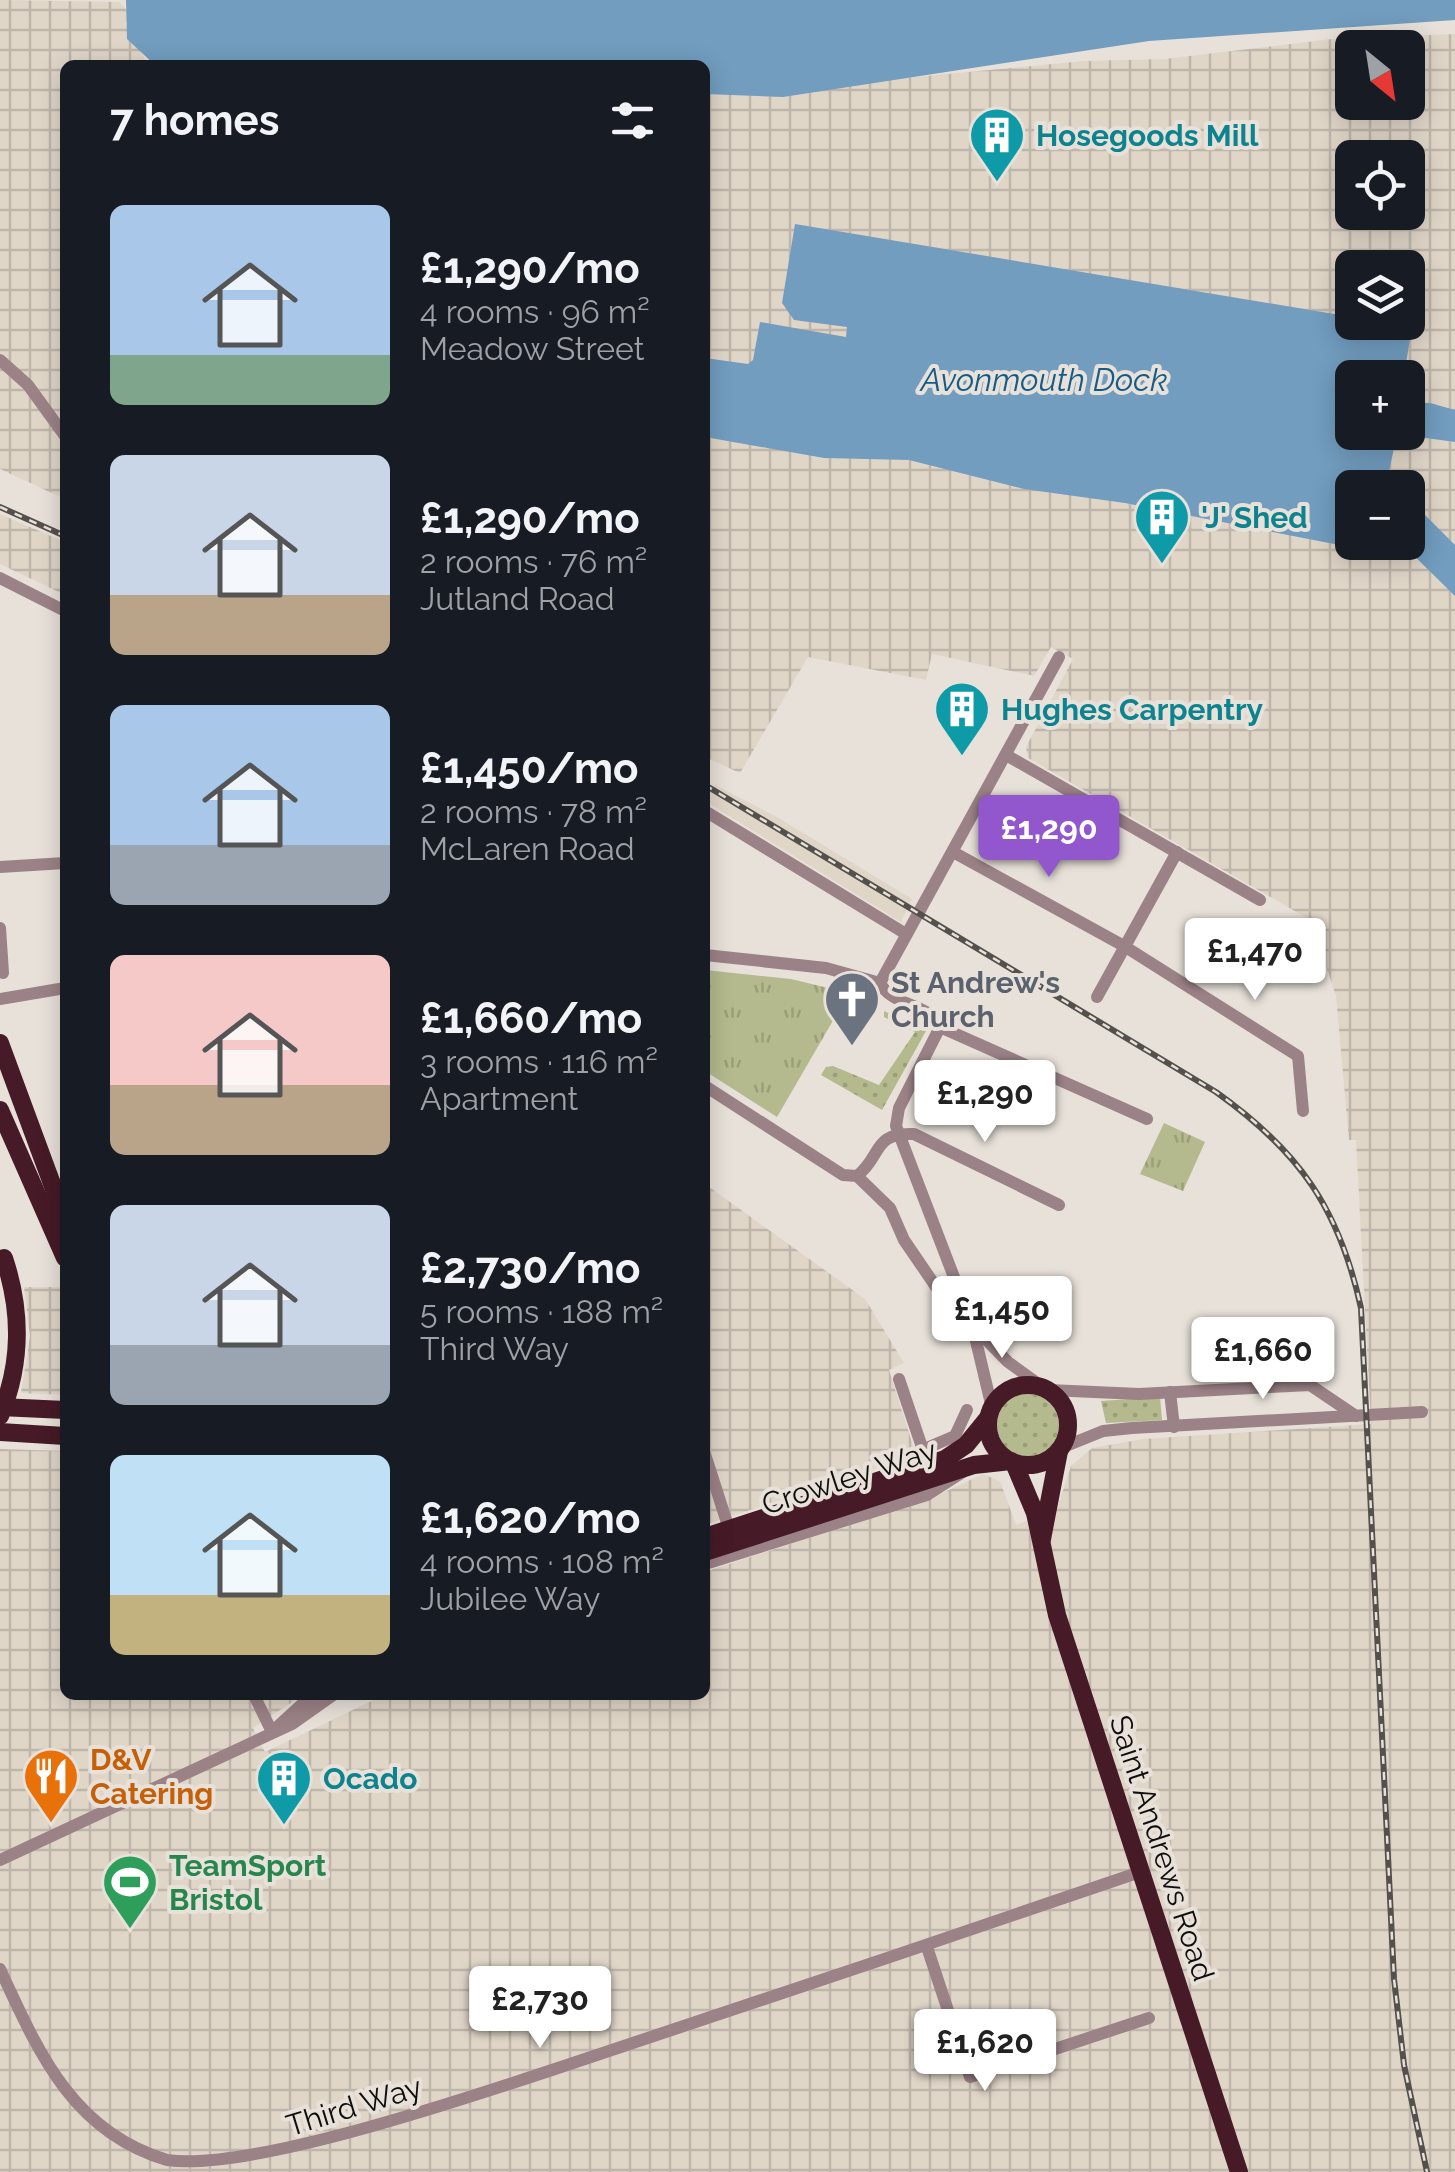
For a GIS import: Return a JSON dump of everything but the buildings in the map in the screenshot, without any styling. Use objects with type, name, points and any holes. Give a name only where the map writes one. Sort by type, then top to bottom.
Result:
[{"type":"highway","points":[[0,1043],[60,1205]]},
{"type":"highway","points":[[0,1110],[60,1247]]},
{"type":"highway","points":[[0,1416],[18,1350],[18,1307],[2,1254]]},
{"type":"highway","points":[[1017,1386],[1046,1389],[1068,1416],[1060,1449],[1042,1463],[1012,1462],[992,1443],[990,1413],[1005,1392],[1017,1386]]},
{"type":"highway","points":[[0,1407],[60,1410]]},
{"type":"highway","name":"Crowley Way","points":[[710,1535],[925,1457],[961,1450],[990,1413]]},
{"type":"highway","points":[[0,1432],[60,1436]]},
{"type":"highway","name":"Saint Andrews Road","points":[[1042,1539],[1060,1449]]},
{"type":"highway","name":"Crowley Way","points":[[710,1550],[974,1466],[1012,1462]]},
{"type":"highway","name":"Saint Andrews Road","points":[[1012,1462],[1025,1484],[1042,1539],[1057,1615],[1239,2172]]},
{"type":"street","points":[[0,360],[28,385],[60,429]]},
{"type":"street","points":[[0,578],[60,608]]},
{"type":"street","points":[[880,983],[1059,657]]},
{"type":"street","points":[[1006,755],[1260,900]]},
{"type":"street","points":[[710,814],[906,934]]},
{"type":"street","points":[[953,852],[1124,946],[1276,1050],[1300,1060],[1303,1111]]},
{"type":"street","points":[[1097,997],[1177,852]]},
{"type":"street","points":[[0,867],[60,863]]},
{"type":"street","points":[[0,928],[3,973]]},
{"type":"street","points":[[710,956],[826,968],[880,983],[889,995],[934,1016],[940,1027],[1147,1119]]},
{"type":"street","points":[[0,999],[60,991]]},
{"type":"street","points":[[0,1014],[16,996]]},
{"type":"street","points":[[940,1027],[899,1108],[899,1134],[972,1324],[990,1413]]},
{"type":"street","points":[[710,1089],[843,1175],[857,1176],[890,1208],[904,1240],[943,1297]]},
{"type":"street","points":[[857,1176],[880,1144],[899,1134],[914,1134],[1060,1205]]},
{"type":"street","points":[[972,1324],[1008,1362],[1046,1389],[1170,1392],[1304,1384],[1356,1416]]},
{"type":"street","points":[[898,1379],[925,1457],[955,1436],[967,1410]]},
{"type":"street","points":[[1170,1392],[1174,1427]]},
{"type":"street","points":[[1319,1419],[1327,1395]]},
{"type":"street","points":[[1060,1449],[1106,1431],[1422,1412]]},
{"type":"street","points":[[710,1562],[926,1495],[974,1466]]},
{"type":"street","points":[[710,1470],[729,1529]]},
{"type":"street","points":[[256,1700],[272,1732]]},
{"type":"street","points":[[272,1732],[307,1700]]},
{"type":"street","points":[[0,1860],[292,1724],[326,1700]]},
{"type":"street","name":"Third Way","points":[[0,1968],[42,2059],[75,2105],[104,2130],[140,2150],[177,2163],[205,2166],[249,2161],[337,2139],[927,1947],[1143,1872]]},
{"type":"street","points":[[927,1947],[970,2077],[1149,2018]]},
{"type":"shaded area","points":[[0,0],[119,2],[128,11],[130,20],[125,23],[145,60],[60,60],[60,497],[0,469]]},
{"type":"shaded area","points":[[1455,34],[1455,2172],[0,2172],[0,1449],[60,1451],[60,1700],[295,1700],[253,1728],[265,1752],[374,1700],[710,1700],[710,1570],[938,1495],[983,1474],[1000,1481],[1016,1525],[1057,1509],[1071,1466],[1092,1448],[1143,1439],[1371,1424],[1356,1140],[1349,1140],[1336,996],[1319,945],[1307,918],[1028,758],[1026,747],[1073,659],[1051,647],[1034,676],[932,654],[926,680],[808,657],[740,773],[710,759],[710,89],[768,91],[1084,61],[1164,59],[1335,39],[1335,120],[1425,120],[1425,35]]},
{"type":"shaded area","points":[[0,514],[60,540],[60,593],[0,564]]},
{"type":"shaded area","points":[[715,785],[777,817],[912,899],[901,922],[710,804]]},
{"type":"shaded area","points":[[710,1188],[865,1299],[904,1363],[889,1370],[916,1455],[710,1523]]},
{"type":"shaded area","points":[[24,1287],[60,1287],[60,1395],[21,1393],[30,1336]]},
{"type":"green space","points":[[710,971],[791,979],[849,993],[777,1117],[710,1074]]},
{"type":"green space","points":[[884,1011],[926,1031],[882,1110],[821,1075],[826,1067],[833,1066],[879,1085],[915,1032],[884,1017]]},
{"type":"green space","points":[[1164,1123],[1205,1142],[1183,1191],[1140,1174]]},
{"type":"green space","points":[[1028,1394],[1050,1403],[1059,1425],[1050,1447],[1028,1456],[1006,1447],[997,1425],[1006,1403]]},
{"type":"green space","points":[[1160,1397],[1162,1420],[1106,1423],[1101,1401]]},
{"type":"water","points":[[126,0],[1455,0],[1455,20],[1149,41],[783,97],[710,94],[710,60],[150,60],[127,39]]},
{"type":"water","name":"Avonmouth Dock","points":[[795,224],[1335,314],[1335,340],[1410,340],[1407,360],[1335,360],[1335,450],[1394,450],[1389,470],[1335,470],[1335,544],[1125,503],[1024,489],[909,460],[824,458],[710,438],[710,359],[748,364],[753,360],[760,322],[846,337],[847,327],[794,320],[782,303]]},
{"type":"water","name":"Avonmouth Dock","points":[[1425,403],[1455,410],[1455,442],[1425,438]]},
{"type":"water","points":[[1425,515],[1455,545],[1455,596],[1418,560],[1425,560]]},
{"type":"railway","points":[[0,507],[60,534]]},
{"type":"railway","points":[[710,788],[1216,1092],[1293,1160],[1327,1211],[1341,1240],[1361,1308],[1394,1979],[1404,2065],[1427,2172]]},
{"type":"place","name":"Hosegoods Mill","points":[[997,184]]},
{"type":"place","name":"'J' Shed","points":[[1162,566]]},
{"type":"place","name":"Hughes Carpentry","points":[[962,758]]},
{"type":"place","name":"St Andrew's Church","points":[[852,1048]]},
{"type":"place","name":"D&V Catering","points":[[51,1825]]},
{"type":"place","name":"Ocado","points":[[284,1827]]},
{"type":"place","name":"TeamSport Bristol","points":[[130,1931]]}]
